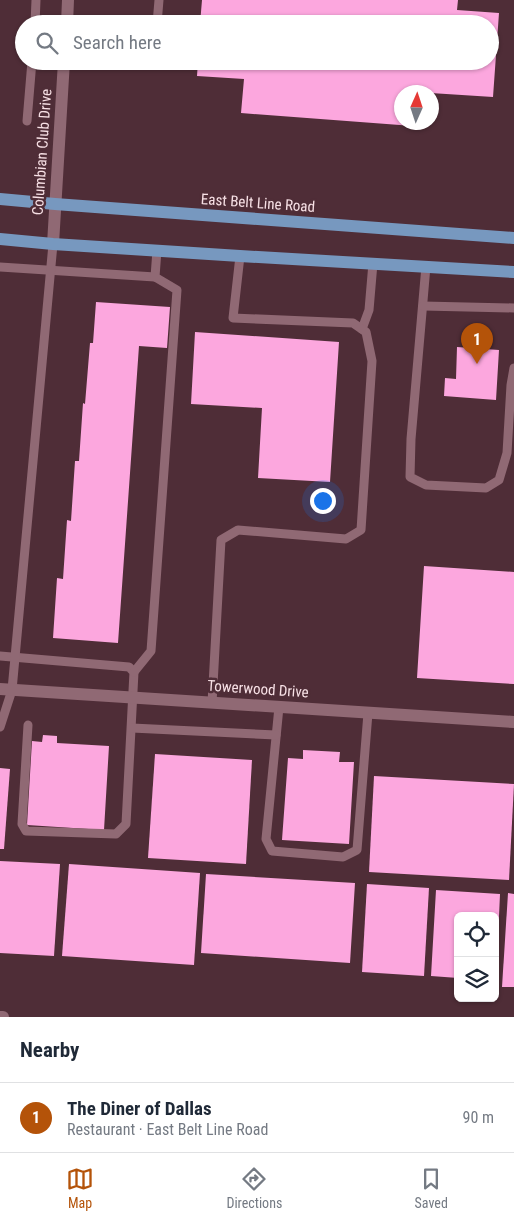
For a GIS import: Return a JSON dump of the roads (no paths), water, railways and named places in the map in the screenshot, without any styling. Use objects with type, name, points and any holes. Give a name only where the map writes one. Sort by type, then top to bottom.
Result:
[{"type":"main road","name":"East Belt Line Road","points":[[0,198],[55,204],[514,238]]},
{"type":"main road","points":[[0,239],[53,244],[514,272]]},
{"type":"street","points":[[67,15],[68,0]]},
{"type":"street","name":"Columbian Club Drive","points":[[53,244],[63,70]]},
{"type":"street","name":"Towerwood Drive","points":[[6,689],[514,722]]},
{"type":"lane","points":[[35,15],[36,0]]},
{"type":"lane","points":[[157,15],[158,0]]},
{"type":"lane","points":[[27,121],[31,70]]},
{"type":"lane","points":[[0,728],[6,689],[14,658],[53,244]]},
{"type":"lane","points":[[155,276],[157,250]]},
{"type":"lane","points":[[212,703],[221,540],[238,530],[346,539],[361,530],[372,361],[366,332],[353,323],[233,318],[240,256]]},
{"type":"lane","points":[[362,329],[369,310],[373,264]]},
{"type":"lane","points":[[0,266],[155,276],[177,290],[151,651],[134,672],[126,824],[116,834],[26,830],[22,824],[28,725]]},
{"type":"lane","points":[[426,266],[410,447],[410,477],[426,485],[486,488],[499,480],[507,453],[511,385],[514,368]]},
{"type":"lane","points":[[423,306],[514,308]]},
{"type":"lane","points":[[0,656],[129,667],[134,672]]},
{"type":"lane","points":[[279,707],[266,840],[272,851],[343,857],[357,850],[368,713]]},
{"type":"lane","points":[[132,728],[276,735]]},
{"type":"place","name":"The Diner of Dallas","points":[[477,364]]}]
